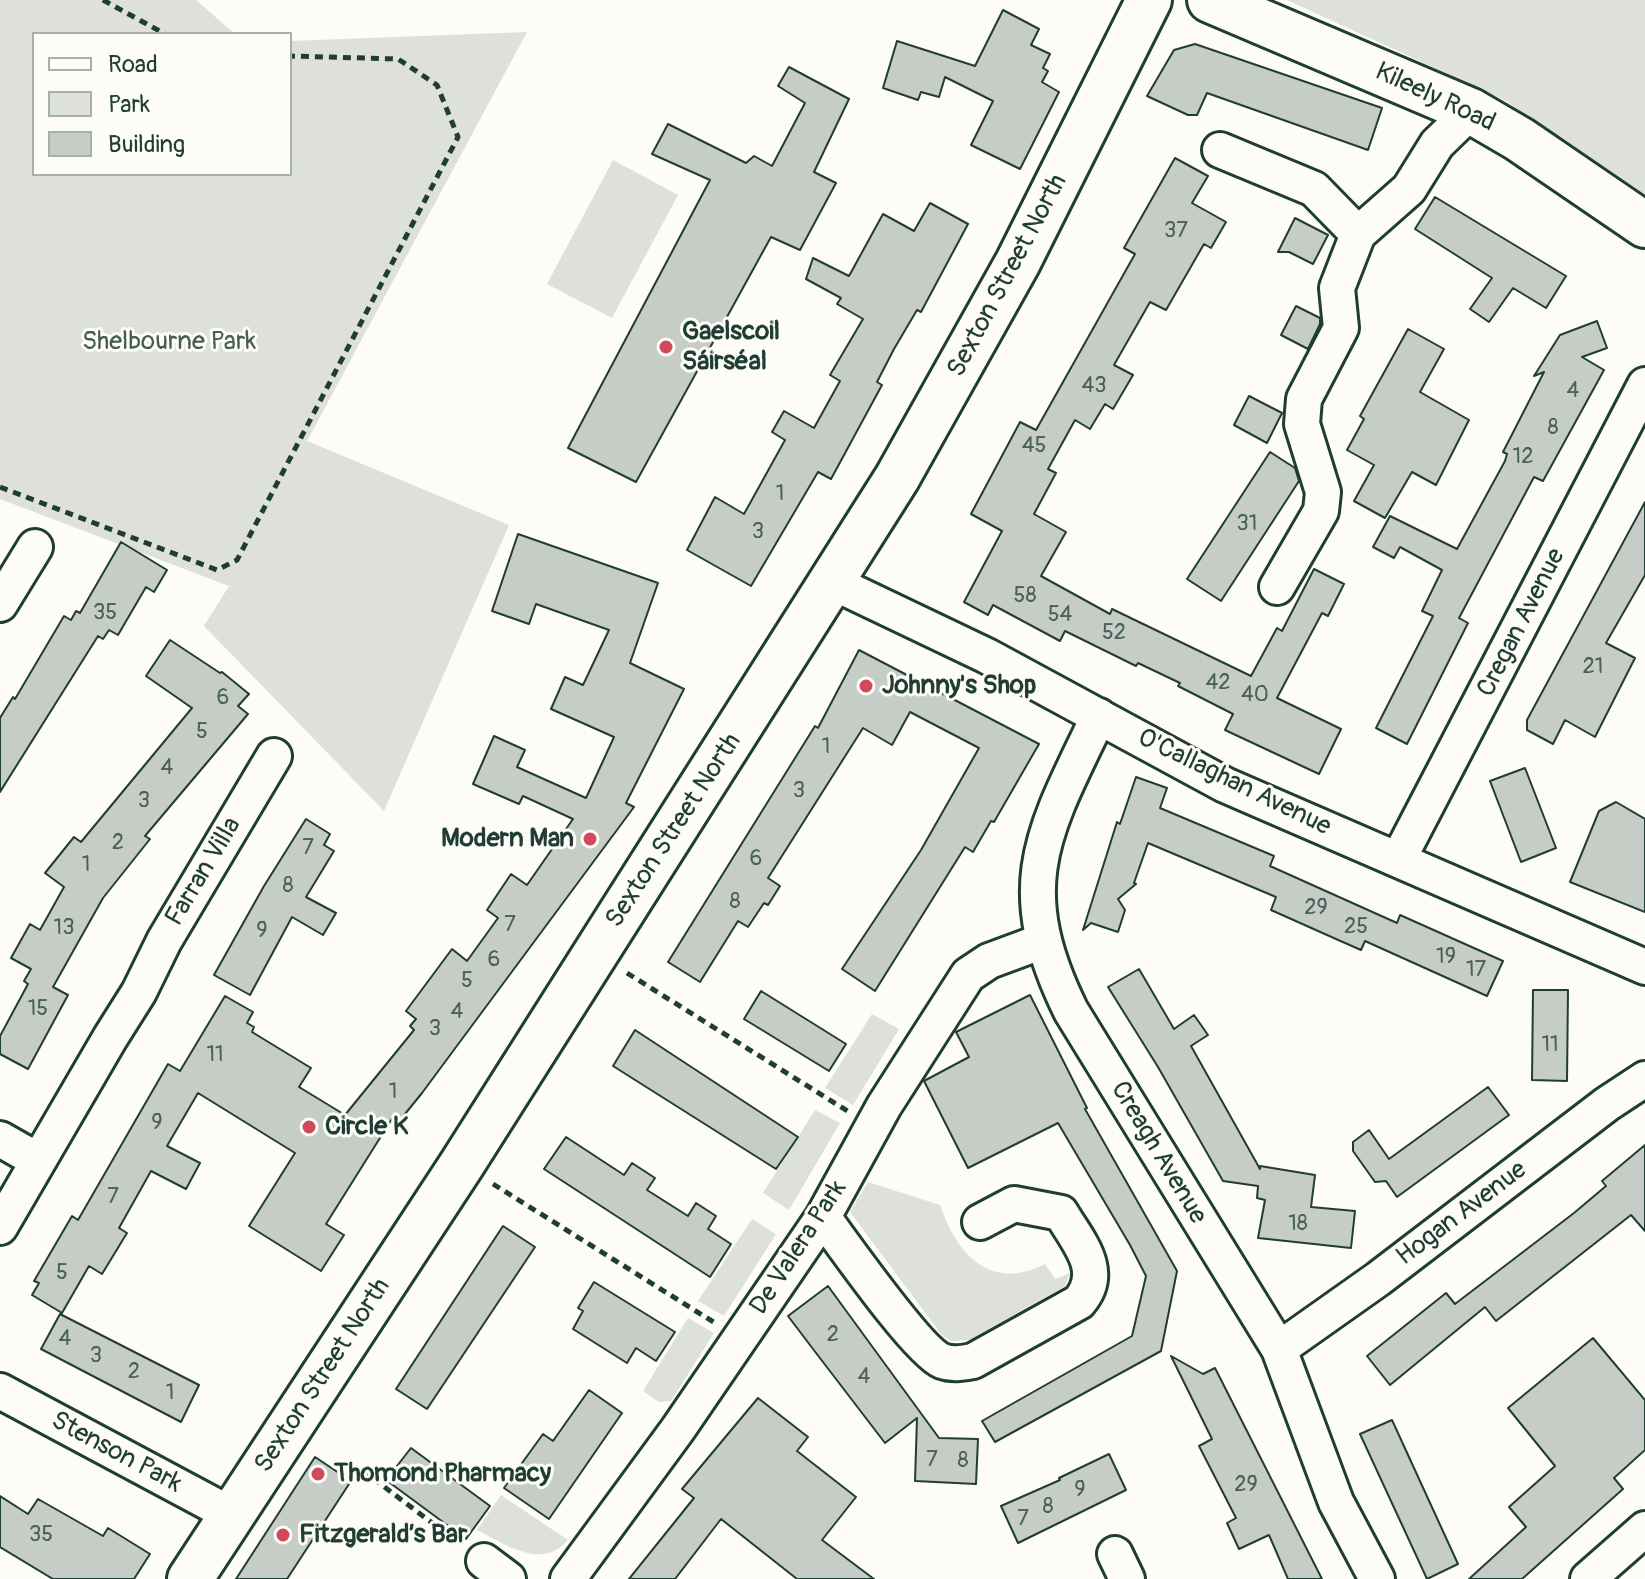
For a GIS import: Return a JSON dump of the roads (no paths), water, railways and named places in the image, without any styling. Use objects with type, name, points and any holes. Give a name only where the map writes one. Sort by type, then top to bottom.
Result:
[{"type":"main road","name":"Sexton Street North","points":[[190,1579],[462,1164],[897,478],[1018,262],[1149,0]]},
{"type":"main road","name":"Kileely Road","points":[[1210,0],[1471,111],[1519,139],[1645,225]]},
{"type":"street","points":[[1277,587],[1321,511],[1323,492],[1302,424],[1304,399],[1341,328],[1337,288],[1358,234],[1409,189],[1437,144],[1471,111]]},
{"type":"street","points":[[1220,150],[1314,189],[1358,234]]},
{"type":"street","name":"Cregan Avenue","points":[[1398,860],[1645,385]]},
{"type":"street","points":[[0,604],[35,547]]},
{"type":"street","name":"O'Callaghan Avenue","points":[[832,582],[980,653],[1225,785],[1645,967]]},
{"type":"street","name":"Creagh Avenue","points":[[1099,716],[1057,804],[1043,844],[1037,904],[1043,941],[1054,977],[1071,1011],[1279,1349],[1336,1502],[1377,1579]]},
{"type":"street","name":"Farran Villa","points":[[37,1160],[139,992],[164,941],[274,756]]},
{"type":"street","name":"De Valera Park","points":[[568,1579],[741,1339],[823,1217],[873,1127],[968,975],[989,961],[1043,941]]},
{"type":"street","name":"Hogan Avenue","points":[[1279,1349],[1378,1279],[1607,1104],[1645,1079]]},
{"type":"street","points":[[0,1139],[37,1160],[0,1227]]},
{"type":"street","points":[[823,1217],[919,1342],[943,1361],[957,1364],[973,1361],[1079,1302],[1089,1291],[1092,1277],[1090,1263],[1061,1213],[1014,1204],[980,1222]]},
{"type":"street","name":"Stenson Park","points":[[0,1391],[232,1515]]},
{"type":"street","points":[[1588,1579],[1645,1529]]},
{"type":"place","name":"Gaelscoil Sáirséal","points":[[666,347]]},
{"type":"place","name":"Johnny's Shop","points":[[866,686]]},
{"type":"place","name":"Modern Man","points":[[590,839]]},
{"type":"place","name":"Circle K","points":[[309,1127]]},
{"type":"place","name":"Thomond Pharmacy","points":[[318,1474]]},
{"type":"place","name":"Fitzgerald’s Bar","points":[[283,1535]]},
{"type":"park label","name":"Shelbourne Park","points":[[169,342]]}]
